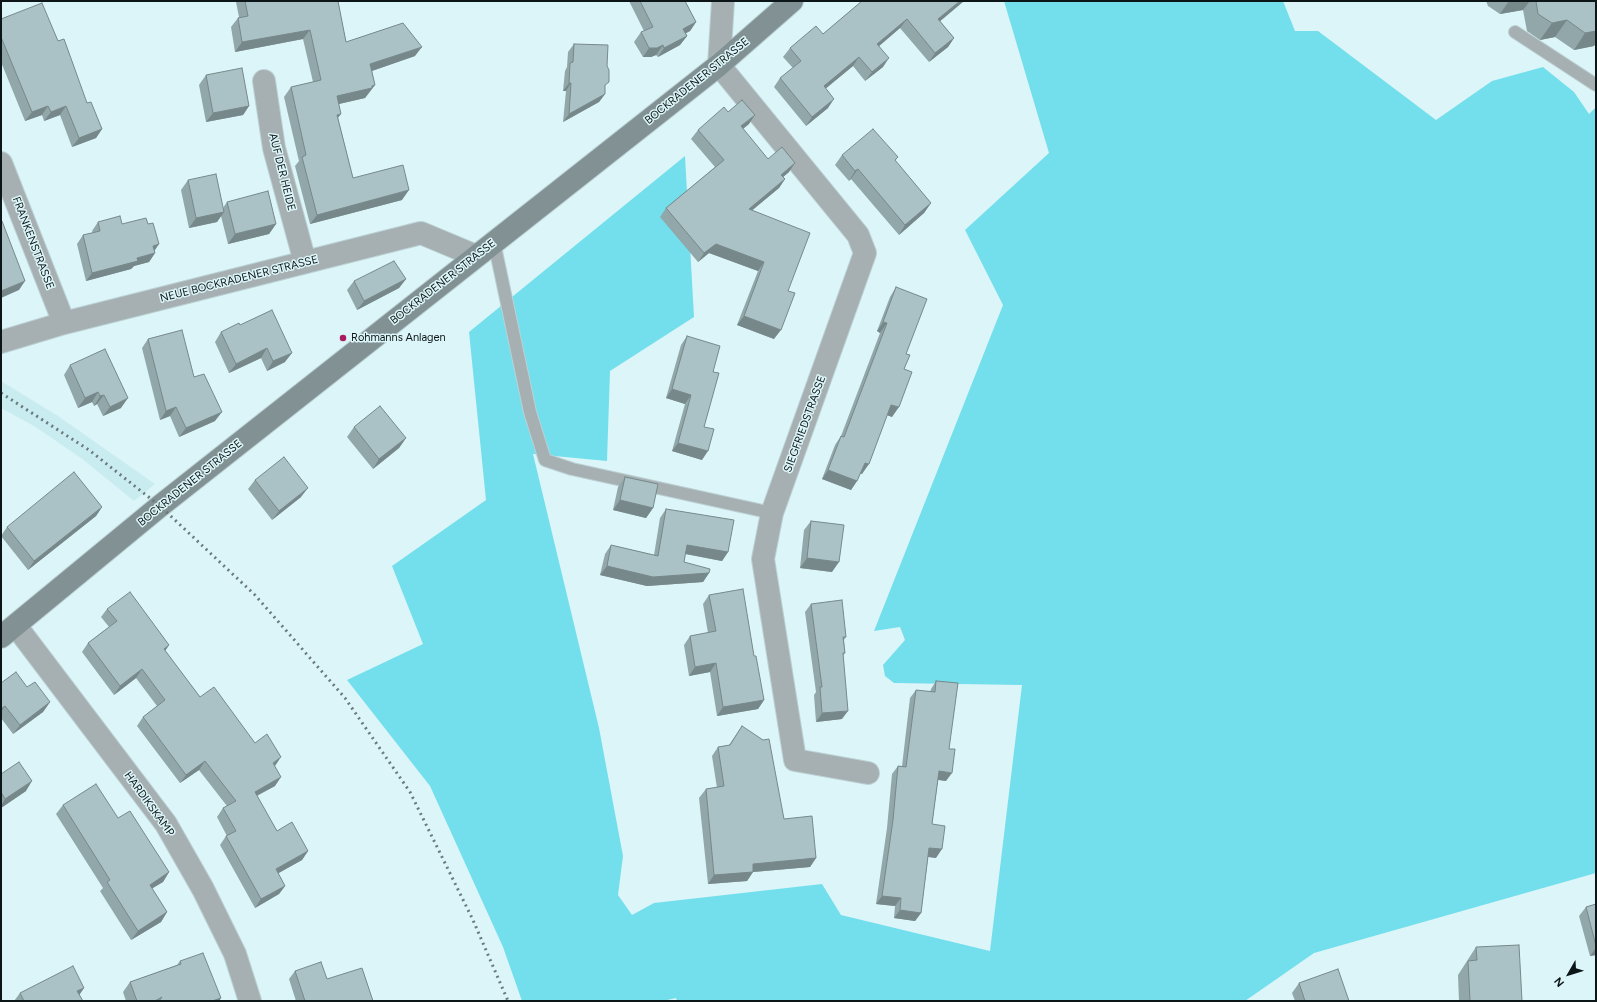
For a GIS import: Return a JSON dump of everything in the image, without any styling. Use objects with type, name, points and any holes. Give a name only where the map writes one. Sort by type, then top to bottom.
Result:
[{"type":"street","points":[[719,65],[723,1]]},
{"type":"street","name":"BOCKRADENER STRASSE","points":[[8,631],[160,506],[719,65],[792,1]]},
{"type":"street","name":"SIEGFRIEDSTRASSE","points":[[719,65],[858,235],[865,253],[772,513],[763,559],[795,760],[868,773]]},
{"type":"street","name":"AUF DER HEIDE","points":[[264,80],[274,148],[305,262]]},
{"type":"street","name":"FRANKENSTRASSE","points":[[1,162],[64,323]]},
{"type":"street","name":"NEUE BOCKRADENER STRASSE","points":[[1,342],[64,323],[421,233],[476,256]]},
{"type":"street","name":"HARDIKSKAMP","points":[[8,631],[166,824],[203,890],[235,954],[250,1001]]},
{"type":"lane","points":[[1515,32],[1596,85]]},
{"type":"lane","points":[[494,242],[530,412],[545,460],[572,469],[772,513]]},
{"type":"shaded area","points":[[1004,1],[1283,1],[1295,31],[1318,31],[1436,120],[1492,81],[1543,67],[1574,92],[1589,114],[1596,107],[1596,873],[1314,953],[1245,1001],[677,1001],[676,998],[663,1001],[522,1001],[503,947],[430,786],[347,680],[423,644],[392,566],[486,500],[469,332],[685,156],[694,317],[610,371],[607,461],[533,454],[599,728],[623,856],[618,895],[632,915],[654,903],[822,884],[841,915],[990,951],[1022,685],[894,683],[885,676],[883,665],[905,640],[900,627],[874,631],[1003,305],[965,230],[1049,153]]},
{"type":"shaded area","points":[[1,381],[58,416],[155,484],[134,501],[81,458],[34,426],[1,408]]},
{"type":"building","points":[[245,1],[338,1],[346,42],[403,23],[422,47],[370,64],[375,85],[372,86],[372,88],[337,96],[341,114],[337,115],[353,178],[403,165],[409,190],[317,215],[302,157],[306,155],[291,87],[321,80],[310,30],[242,42],[238,18],[248,16]]},
{"type":"building","points":[[640,1],[685,1],[696,22],[683,29],[687,36],[664,48],[663,45],[657,48],[649,48],[641,32],[653,27]]},
{"type":"building","points":[[862,1],[960,1],[938,19],[954,38],[935,53],[907,19],[877,44],[889,58],[872,72],[859,57],[824,86],[834,99],[812,117],[780,78],[801,61],[790,48],[816,26],[823,34]]},
{"type":"building","points":[[1536,1],[1596,1],[1596,31],[1585,33],[1567,20],[1552,23],[1538,14]]},
{"type":"building","points":[[42,3],[58,41],[64,39],[87,103],[91,102],[102,129],[79,138],[66,106],[51,112],[48,106],[32,112],[1,37],[1,19]]},
{"type":"building","points":[[574,44],[608,45],[607,66],[609,70],[609,82],[605,85],[605,94],[569,114],[571,83],[569,83],[570,63],[573,62]]},
{"type":"building","points":[[242,68],[249,106],[213,113],[206,75]]},
{"type":"building","points":[[742,100],[755,115],[741,126],[768,159],[782,147],[795,163],[781,175],[785,179],[749,209],[810,233],[788,291],[795,293],[781,330],[744,316],[764,262],[716,244],[704,253],[666,208],[724,160],[698,130],[724,107],[728,112]]},
{"type":"building","points":[[873,129],[898,157],[895,160],[931,203],[905,225],[858,169],[855,171],[842,155]]},
{"type":"building","points":[[216,174],[224,212],[196,218],[188,180]]},
{"type":"building","points":[[268,191],[276,224],[235,234],[227,202]]},
{"type":"building","points":[[120,216],[122,224],[146,218],[148,224],[153,223],[159,244],[153,246],[155,253],[137,258],[138,261],[92,273],[83,235],[100,231],[98,222]]},
{"type":"building","points":[[1,221],[25,281],[1,291]]},
{"type":"building","points":[[394,261],[406,279],[364,301],[354,281]]},
{"type":"building","points":[[896,287],[927,299],[906,354],[910,355],[904,369],[912,372],[899,407],[891,405],[869,464],[865,463],[857,481],[828,470],[841,436],[844,437],[887,323],[883,322]]},
{"type":"building","points":[[272,310],[292,353],[273,361],[267,348],[236,364],[221,332]]},
{"type":"building","points":[[182,330],[194,377],[204,374],[222,412],[186,428],[176,407],[166,411],[148,339]]},
{"type":"building","points":[[687,336],[720,346],[713,372],[719,373],[704,427],[714,429],[708,451],[678,443],[691,395],[672,389]]},
{"type":"building","points":[[105,349],[128,398],[110,407],[104,395],[100,396],[98,392],[85,398],[70,365]]},
{"type":"building","points":[[380,406],[406,438],[379,459],[354,427]]},
{"type":"building","points":[[284,457],[308,488],[279,511],[255,480]]},
{"type":"building","points":[[74,472],[102,507],[34,561],[7,527]]},
{"type":"building","points":[[625,477],[658,484],[653,508],[620,500]]},
{"type":"building","points":[[666,509],[734,520],[728,552],[687,545],[684,562],[710,569],[709,573],[653,577],[607,566],[611,545],[658,556]]},
{"type":"building","points":[[811,521],[844,525],[839,562],[807,558]]},
{"type":"building","points":[[743,589],[754,656],[756,656],[764,700],[723,707],[716,663],[695,667],[690,636],[716,631],[709,595]]},
{"type":"building","points":[[130,592],[169,645],[164,649],[200,697],[214,687],[255,743],[267,734],[281,757],[273,763],[281,777],[255,792],[277,831],[292,822],[308,851],[276,869],[285,886],[261,899],[226,836],[236,831],[223,808],[236,801],[205,761],[186,775],[143,717],[165,700],[142,669],[120,686],[88,643],[117,621],[107,609]]},
{"type":"building","points":[[842,600],[846,637],[843,637],[845,653],[843,653],[848,711],[822,713],[820,687],[822,687],[811,604]]},
{"type":"building","points":[[16,672],[27,687],[35,682],[50,702],[20,725],[5,706],[1,709],[1,683]]},
{"type":"building","points":[[936,681],[958,683],[949,749],[955,749],[952,773],[939,771],[932,824],[945,826],[942,849],[929,848],[921,913],[900,910],[901,898],[882,896],[893,820],[898,766],[906,767],[916,690],[935,692]]},
{"type":"building","points":[[742,726],[763,740],[769,739],[784,819],[812,816],[816,858],[753,864],[753,872],[714,875],[706,789],[724,786],[718,747],[730,745]]},
{"type":"building","points":[[19,762],[32,781],[5,799],[1,792],[1,774]]},
{"type":"building","points":[[96,784],[118,818],[130,811],[169,872],[150,885],[167,912],[138,931],[107,882],[110,880],[63,805]]},
{"type":"building","points":[[1596,904],[1596,946],[1586,907]]},
{"type":"building","points":[[1519,945],[1522,1001],[1470,1001],[1468,961],[1477,960],[1476,947]]},
{"type":"building","points":[[203,953],[221,998],[212,1001],[159,1001],[162,997],[155,1001],[137,1001],[130,982],[181,964],[180,961]]},
{"type":"building","points":[[321,962],[327,979],[362,968],[373,1001],[305,1001],[295,971]]},
{"type":"building","points":[[73,966],[84,988],[77,991],[83,1001],[24,1001],[20,993]]},
{"type":"building","points":[[1338,969],[1349,1001],[1305,1001],[1299,983]]},
{"type":"railway","points":[[1,393],[89,450],[160,506],[255,595],[345,698],[410,792],[473,920],[508,1001]]},
{"type":"place","name":"Rohmanns Anlagen","points":[[343,338]]}]
